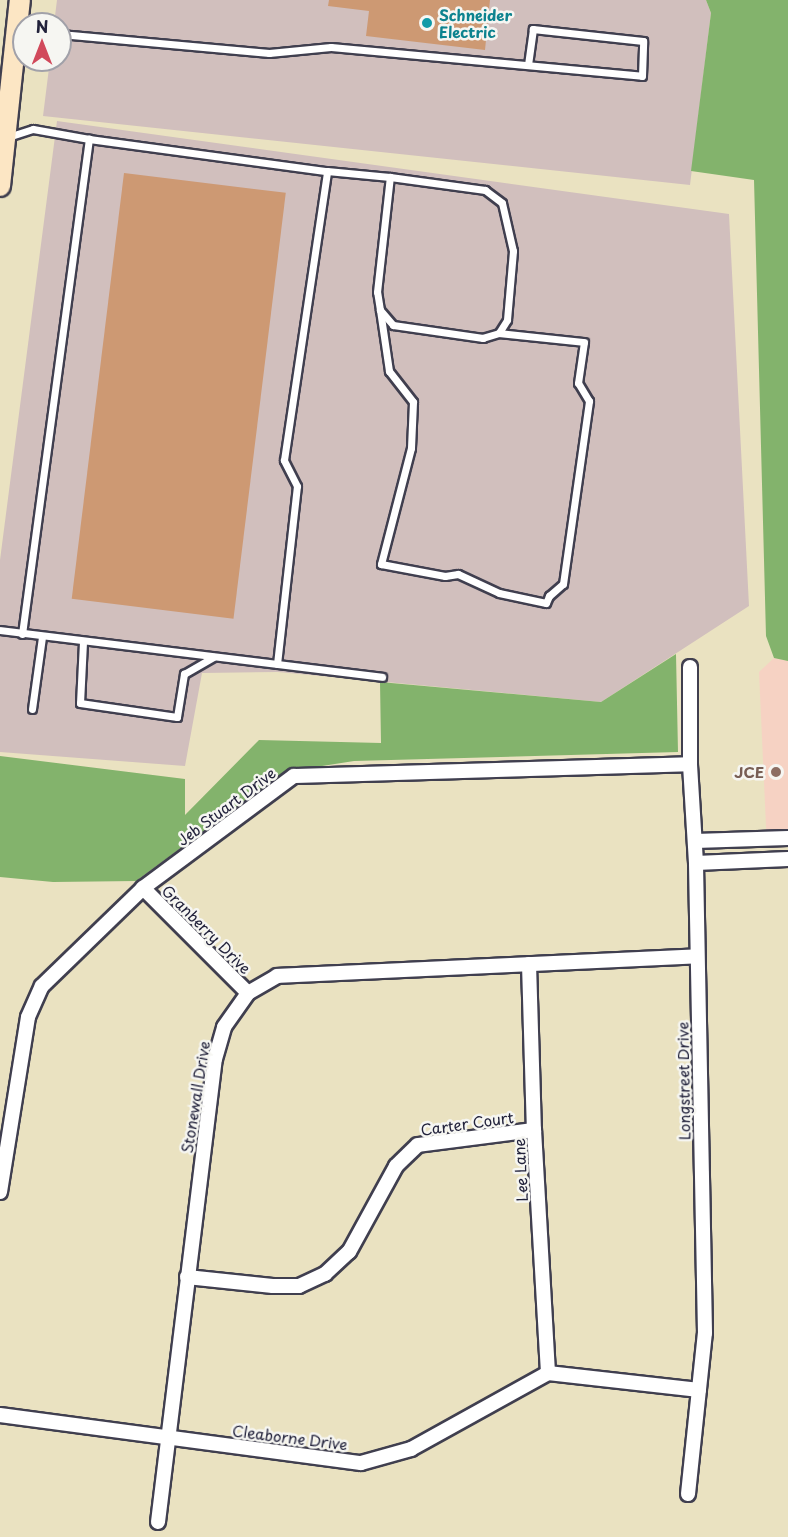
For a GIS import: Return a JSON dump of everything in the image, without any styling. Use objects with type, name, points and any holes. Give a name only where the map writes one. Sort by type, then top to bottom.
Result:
[{"type":"main road","points":[[0,186],[15,72]]},
{"type":"street","name":"Longstreet Drive","points":[[688,1494],[705,1333],[696,863],[690,764],[690,667]]},
{"type":"street","name":"Jeb Stuart Drive","points":[[0,1192],[28,1017],[42,986],[143,888],[294,776],[690,764]]},
{"type":"street","points":[[695,841],[788,838]]},
{"type":"street","points":[[696,863],[788,859]]},
{"type":"street","name":"Granberry Drive","points":[[143,888],[248,993]]},
{"type":"street","name":"Stonewall Drive","points":[[158,1522],[166,1438],[215,1059],[224,1027],[248,993],[277,976],[697,956]]},
{"type":"street","name":"Lee Lane","points":[[529,964],[534,1130],[548,1373]]},
{"type":"street","name":"Carter Court","points":[[187,1277],[273,1286],[299,1286],[325,1274],[348,1252],[396,1166],[418,1145],[534,1130]]},
{"type":"street","points":[[548,1373],[699,1390]]},
{"type":"street","name":"Cleaborne Drive","points":[[0,1415],[361,1463],[411,1449],[548,1373]]},
{"type":"lane","points":[[72,34],[269,53],[331,47],[642,76],[644,41],[533,29],[528,64]]},
{"type":"lane","points":[[5,138],[33,129],[89,139],[485,190],[502,203],[513,251],[507,320],[499,333]]},
{"type":"lane","points":[[22,634],[89,139]]},
{"type":"lane","points":[[277,664],[297,486],[284,460],[327,171]]},
{"type":"lane","points":[[380,310],[393,325],[483,338],[499,333],[584,342],[578,383],[589,401],[563,584],[549,596],[546,603],[499,593],[458,574],[445,576],[381,564],[411,448],[413,402],[389,371],[377,292],[390,177]]},
{"type":"lane","points":[[0,630],[42,637],[382,677]]},
{"type":"lane","points":[[32,709],[42,637]]},
{"type":"lane","points":[[83,642],[80,704],[177,717],[184,674],[213,657]]},
{"type":"shaded area","points":[[57,0],[706,0],[711,13],[690,185],[43,116],[48,72],[72,72],[72,12],[56,12]]},
{"type":"shaded area","points":[[57,121],[729,214],[749,606],[601,702],[278,672],[202,673],[185,766],[0,752],[0,560]]},
{"type":"shaded area","name":"JCE","points":[[774,658],[788,661],[788,847],[767,848],[759,672]]},
{"type":"green space","points":[[706,0],[788,0],[788,661],[774,658],[766,636],[754,180],[691,171],[711,13]]},
{"type":"green space","points":[[676,654],[678,752],[354,761],[284,772],[136,881],[53,882],[0,877],[0,756],[185,779],[185,815],[259,740],[381,743],[380,682],[601,702]]},
{"type":"building","name":"Schneider Electric","points":[[329,0],[490,0],[485,50],[366,36],[369,11],[328,6]]},
{"type":"building","points":[[124,173],[286,193],[234,619],[72,599]]},
{"type":"place","name":"Schneider Electric","points":[[427,23]]},
{"type":"place","name":"JCE","points":[[776,772]]}]
